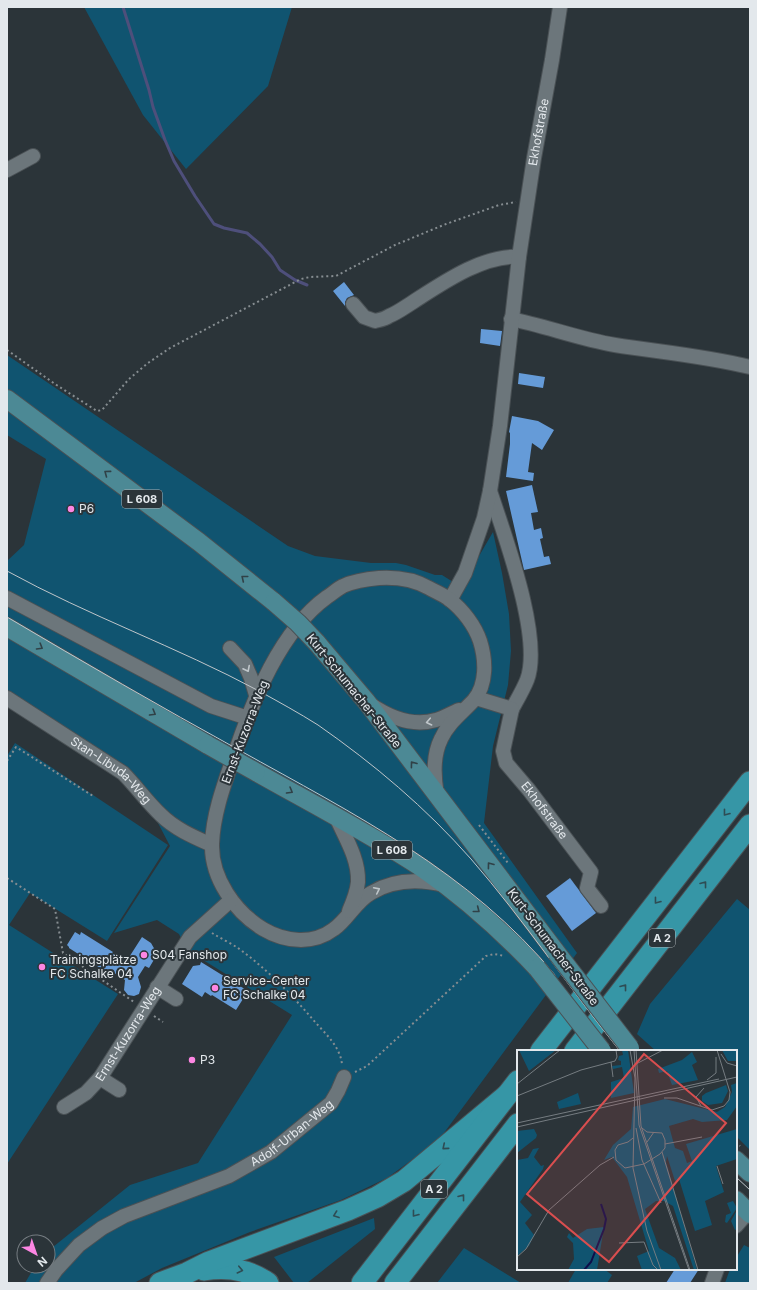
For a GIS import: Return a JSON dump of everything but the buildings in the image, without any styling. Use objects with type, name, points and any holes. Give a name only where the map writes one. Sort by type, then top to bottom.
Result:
[{"type":"highway","name":"A 2","points":[[541,1050],[750,782]]},
{"type":"highway","name":"A 2","points":[[576,1050],[750,825]]},
{"type":"highway","name":"A 2","points":[[362,1283],[513,1088]]},
{"type":"highway","points":[[160,1283],[187,1273],[209,1262],[378,1198],[404,1181],[513,1088]]},
{"type":"highway","name":"A 2","points":[[395,1283],[517,1125]]},
{"type":"highway","points":[[187,1273],[222,1268],[235,1269],[252,1273],[268,1283]]},
{"type":"main road","name":"Kurt-Schumacher-Straße","points":[[7,399],[200,542],[298,623],[366,701],[632,1050]]},
{"type":"main road","name":"Kurt-Schumacher-Straße","points":[[7,627],[208,746],[370,836],[422,868],[482,915],[516,945],[601,1050]]},
{"type":"main road","points":[[737,1161],[750,1173]]},
{"type":"street","name":"Ekhofstraße","points":[[450,600],[467,566],[484,518],[490,491],[500,426],[519,257],[560,7]]},
{"type":"street","points":[[7,170],[33,156]]},
{"type":"street","points":[[353,304],[364,317],[375,321],[389,317],[440,285],[485,263],[509,256],[519,257]]},
{"type":"street","points":[[511,319],[540,324],[577,337],[725,361],[750,367]]},
{"type":"street","name":"Ekhofstraße","points":[[490,491],[507,544],[530,634],[531,659],[528,679],[512,710],[503,751],[506,763],[529,790],[591,872],[587,888],[601,906]]},
{"type":"street","name":"Ernst-Kuzorra-Weg","points":[[437,795],[434,782],[436,758],[440,741],[450,723],[476,698],[482,681],[485,661],[479,640],[468,619],[450,600],[426,586],[406,580],[384,578],[363,580],[342,587],[319,603],[300,622],[277,656],[256,696],[223,788],[215,818],[212,845],[214,860],[219,877],[231,900],[248,919],[265,930],[283,938],[300,940],[315,938],[334,930],[369,894],[385,886],[402,881],[420,881],[446,886]]},
{"type":"street","points":[[7,598],[211,706],[248,718]]},
{"type":"street","points":[[230,648],[245,664],[252,678],[256,696]]},
{"type":"street","name":"Stan-Libuda-Weg","points":[[7,698],[123,773],[172,825],[212,845]]},
{"type":"street","points":[[476,698],[512,710]]},
{"type":"street","name":"Ernst-Kuzorra-Weg","points":[[366,701],[380,710],[404,721],[421,723],[436,720],[465,708]]},
{"type":"street","name":"Ernst-Kuzorra-Weg","points":[[336,818],[356,863],[358,881],[355,896],[348,916]]},
{"type":"street","name":"Ernst-Kuzorra-Weg","points":[[64,1107],[86,1093],[100,1078],[190,937],[231,900]]},
{"type":"street","points":[[157,987],[176,999]]},
{"type":"street","name":"Adolf-Urban-Weg","points":[[47,1283],[56,1270],[79,1245],[102,1228],[124,1216],[229,1176],[271,1152],[331,1103],[344,1077]]},
{"type":"street","points":[[100,1078],[119,1090]]},
{"type":"street","points":[[737,1224],[746,1209]]},
{"type":"street","points":[[712,1283],[717,1270]]},
{"type":"path","points":[[7,350],[55,384],[97,411],[102,410],[129,379],[148,362],[170,348],[301,279],[310,276],[336,276],[395,245],[446,224],[499,205],[528,200]]},
{"type":"path","points":[[7,761],[16,747],[93,796]]},
{"type":"path","points":[[7,878],[55,908],[63,953],[162,1022]]},
{"type":"path","points":[[201,926],[238,948],[270,973],[294,997],[330,1038],[342,1058],[344,1077],[367,1066],[486,956],[494,954],[506,956]]},
{"type":"shaded area","points":[[84,7],[292,7],[268,86],[186,169],[143,115]]},
{"type":"shaded area","points":[[7,355],[288,546],[315,556],[371,563],[396,563],[406,565],[435,575],[442,575],[461,587],[493,532],[509,614],[511,651],[508,685],[493,746],[484,823],[577,953],[438,1141],[387,1178],[341,1200],[250,1232],[162,1268],[134,1283],[25,1283],[30,1274],[56,1274],[56,1245],[130,1185],[198,1163],[292,1015],[187,950],[179,934],[157,920],[114,933],[170,846],[147,802],[124,773],[7,697],[7,561],[24,545],[46,459],[7,435]]},
{"type":"shaded area","name":"Trainingsplätze FC Schalke 04","points":[[15,743],[168,845],[107,941],[30,893],[9,925],[118,994],[7,1164],[7,756]]},
{"type":"shaded area","points":[[737,899],[750,910],[750,1150],[737,1137],[737,1050],[655,1050],[637,1034],[650,1004]]},
{"type":"shaded area","points":[[374,1218],[375,1229],[307,1283],[294,1283],[274,1257]]},
{"type":"shaded area","points":[[744,1245],[750,1248],[750,1283],[725,1283],[730,1270],[737,1270],[737,1256]]},
{"type":"shaded area","points":[[464,1248],[521,1283],[437,1283]]},
{"type":"shaded area","points":[[575,1270],[605,1270],[612,1275],[607,1283],[568,1283]]},
{"type":"waterway","points":[[123,7],[153,107],[165,140],[174,161],[195,196],[214,224],[224,228],[247,233],[272,257],[280,270],[295,280],[307,285]]},
{"type":"tram line","points":[[7,571],[69,603],[197,660],[259,691],[318,725],[359,755],[418,804],[471,859],[491,882],[619,1050]]},
{"type":"tram line","points":[[7,617],[93,668],[367,822],[408,848],[448,875],[486,905],[522,938],[555,975]]},
{"type":"tram line","points":[[737,1178],[750,1190]]},
{"type":"place","name":"P6","points":[[71,509]]},
{"type":"place","name":"S04 Fanshop","points":[[144,955]]},
{"type":"place","name":"Trainingsplätze FC Schalke 04","points":[[42,967]]},
{"type":"place","name":"Service-Center FC Schalke 04","points":[[215,988]]},
{"type":"place","name":"P3","points":[[192,1060]]}]
